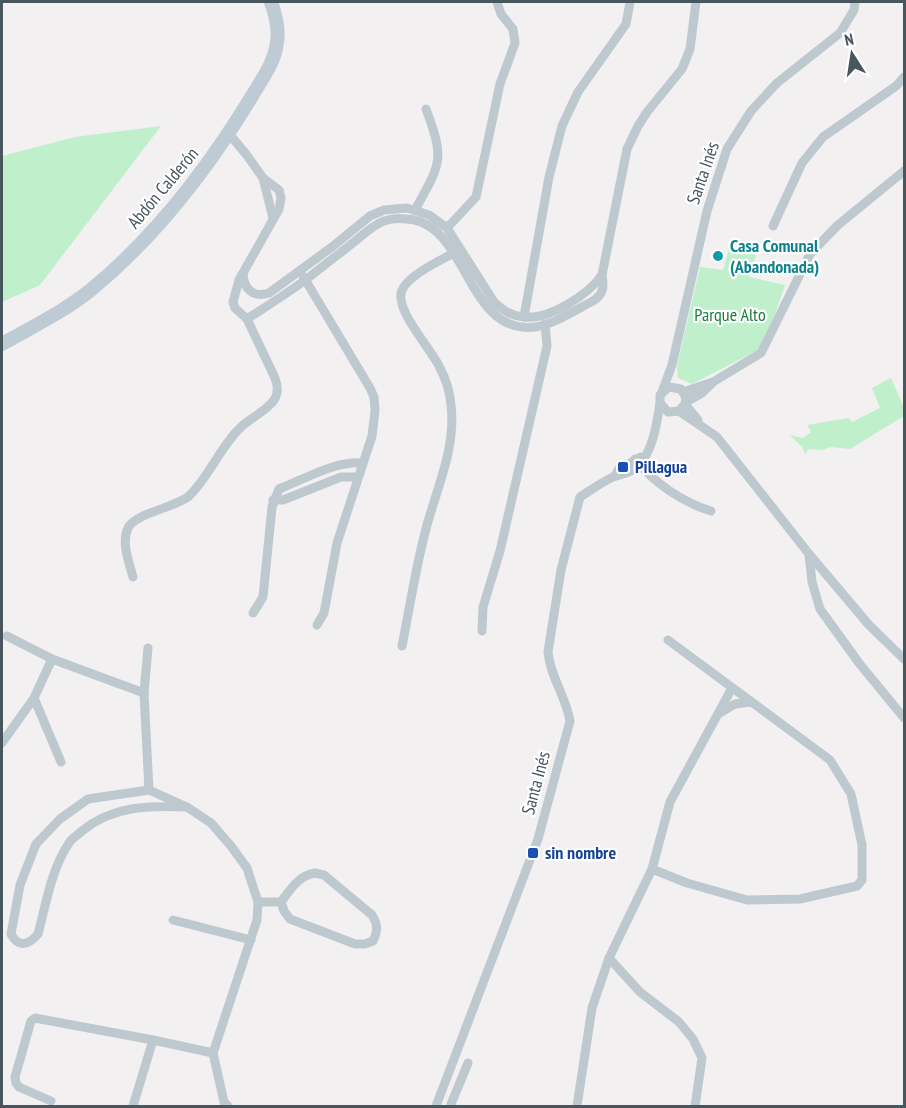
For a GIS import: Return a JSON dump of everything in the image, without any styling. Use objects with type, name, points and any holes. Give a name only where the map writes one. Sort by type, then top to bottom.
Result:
[{"type":"street","name":"Abdón Calderón","points":[[2,344],[61,311],[93,288],[140,243],[185,193],[229,134],[270,66],[277,42],[271,2]]},
{"type":"street","points":[[447,228],[476,197],[500,84],[515,43],[513,29],[501,14],[496,2]]},
{"type":"street","points":[[524,317],[549,177],[562,126],[578,92],[626,24],[630,2]]},
{"type":"street","points":[[243,274],[248,290],[261,295],[269,293],[377,213],[393,208],[415,210],[429,215],[447,228],[456,251],[488,309],[498,318],[512,325],[525,327],[545,324],[598,298],[603,290],[602,275],[627,149],[647,112],[682,69],[690,49],[696,2]]},
{"type":"street","name":"Santa Inés","points":[[660,404],[672,365],[707,211],[727,149],[751,111],[777,82],[840,33],[854,10],[855,2]]},
{"type":"street","points":[[773,226],[802,163],[823,137],[896,86],[904,77]]},
{"type":"street","points":[[415,210],[436,172],[439,159],[435,132],[426,109]]},
{"type":"street","points":[[133,578],[126,540],[128,528],[142,517],[175,505],[189,496],[237,431],[274,401],[278,387],[247,319],[235,308],[233,302],[243,274],[279,209],[281,198],[279,190],[263,178],[229,134]]},
{"type":"street","points":[[660,404],[664,410],[702,393],[713,382],[761,353],[810,254],[838,225],[904,171]]},
{"type":"street","points":[[247,319],[305,280],[373,227],[392,219],[413,219],[424,223],[440,234],[456,251],[494,302],[510,314],[524,317],[544,314],[590,290],[602,275]]},
{"type":"street","points":[[402,646],[419,558],[440,488],[452,435],[451,402],[440,367],[402,308],[401,295],[402,289],[411,279],[456,251]]},
{"type":"street","points":[[300,271],[374,397],[375,423],[337,543],[324,613],[317,625]]},
{"type":"street","points":[[482,631],[483,607],[500,550],[547,346],[545,324]]},
{"type":"street","points":[[672,365],[681,402]]},
{"type":"street","points":[[662,392],[673,387],[681,402],[704,427],[717,437],[809,554],[869,625],[904,659]]},
{"type":"street","points":[[656,427],[681,402]]},
{"type":"street","points":[[660,404],[653,438],[640,460],[658,482],[691,505],[711,511]]},
{"type":"street","name":"Santa Inés","points":[[436,1107],[538,838],[570,721],[568,708],[549,662],[548,652],[561,570],[580,497],[615,476],[622,476],[640,460]]},
{"type":"street","points":[[253,613],[263,597],[273,500],[279,489],[338,465],[352,462],[363,463]]},
{"type":"street","points":[[273,500],[283,500],[341,477],[358,477]]},
{"type":"street","points":[[809,554],[812,582],[820,609],[859,663],[904,718]]},
{"type":"street","points":[[7,636],[52,659],[144,693]]},
{"type":"street","points":[[652,868],[687,883],[747,900],[800,899],[860,884],[862,880],[862,845],[851,794],[830,760],[668,640]]},
{"type":"street","points":[[148,648],[144,693],[148,790]]},
{"type":"street","points":[[2,743],[34,698],[52,659]]},
{"type":"street","points":[[577,1107],[592,1008],[609,958],[652,868],[670,802],[732,688]]},
{"type":"street","points":[[34,698],[62,762]]},
{"type":"street","points":[[718,714],[735,704],[750,702]]},
{"type":"street","points":[[187,807],[155,805],[125,810],[94,821],[70,841],[59,862],[38,934],[33,941],[17,943],[11,934],[20,885],[36,844],[60,819],[88,800],[148,790],[187,807],[211,823],[247,868],[258,902],[257,920],[213,1053],[224,1102],[228,1107]]},
{"type":"street","points":[[307,875],[324,875],[372,915],[377,924],[377,932],[373,941],[355,944],[290,919],[284,911],[282,902],[299,880],[307,875]]},
{"type":"street","points":[[258,902],[282,902]]},
{"type":"street","points":[[173,920],[251,940]]},
{"type":"street","points":[[609,958],[640,992],[679,1022],[693,1039],[702,1058],[695,1107]]},
{"type":"street","points":[[51,1101],[19,1088],[16,1083],[15,1077],[31,1021],[35,1018],[213,1053]]},
{"type":"street","points":[[133,1107],[153,1040]]},
{"type":"street","points":[[452,1107],[451,1104],[468,1063]]},
{"type":"green space","points":[[161,126],[40,285],[2,302],[2,156],[75,137]]},
{"type":"green space","name":"Parque Alto","points":[[729,249],[756,255],[749,277],[785,285],[775,314],[758,350],[692,384],[678,378],[677,366],[700,267],[723,270]]},
{"type":"green space","points":[[891,378],[904,408],[904,416],[850,449],[831,447],[822,450],[809,449],[805,454],[803,448],[790,435],[803,438],[811,432],[807,425],[849,418],[852,422],[880,408],[872,388]]},
{"type":"place","name":"Casa Comunal (Abandonada)","points":[[718,256]]},
{"type":"place","name":"Pillagua","points":[[623,467]]},
{"type":"place","name":"sin nombre","points":[[533,853]]}]
